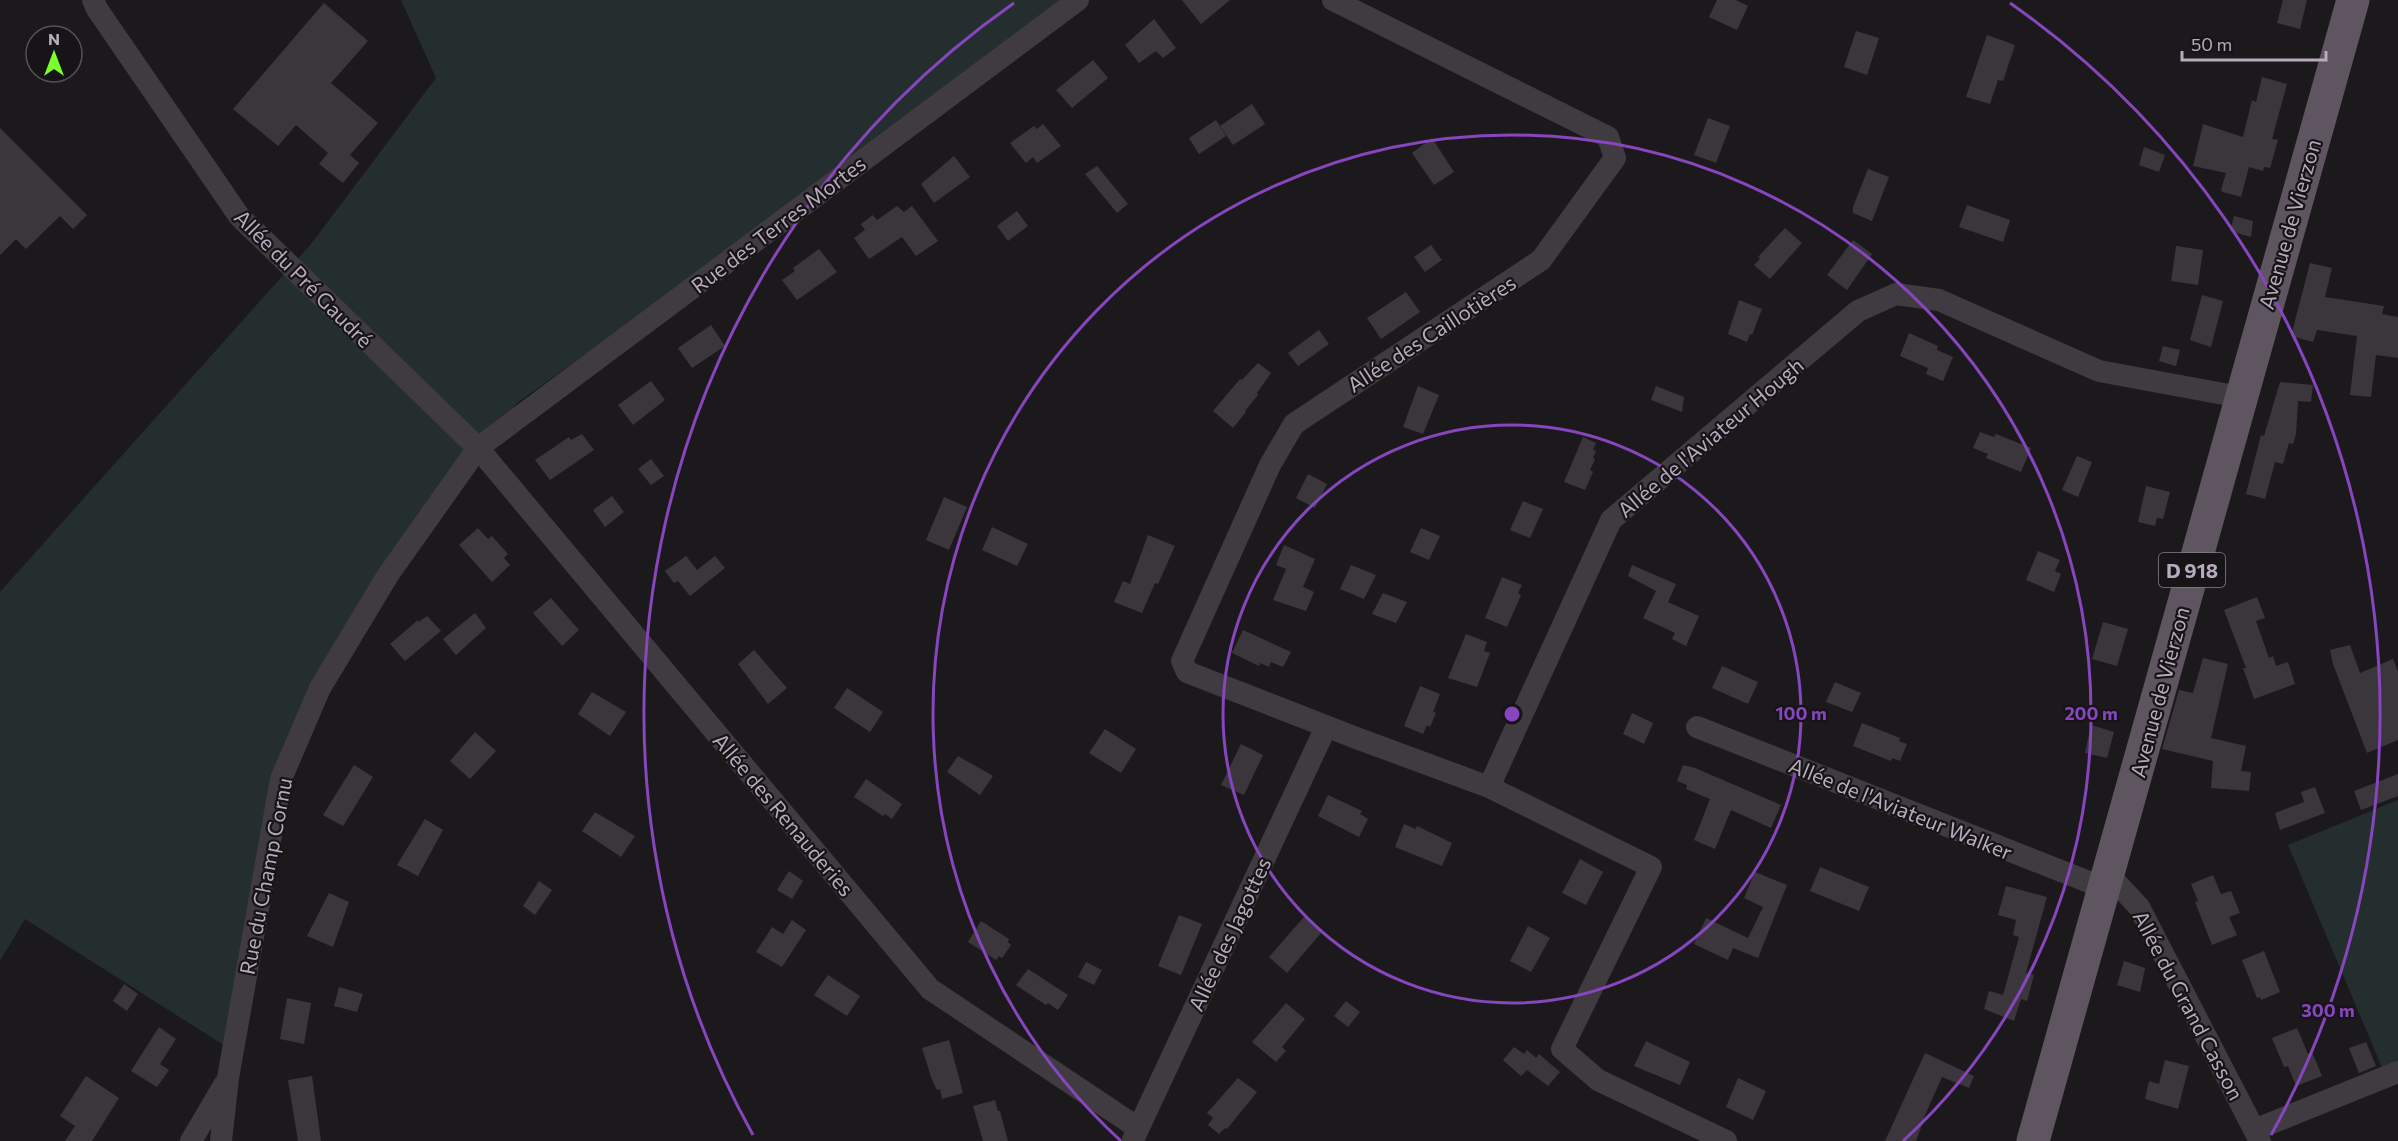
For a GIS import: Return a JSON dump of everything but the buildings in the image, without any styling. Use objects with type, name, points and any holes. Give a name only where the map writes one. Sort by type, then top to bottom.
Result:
[{"type":"main road","name":"Avenue de Vierzon","points":[[2033,1141],[2353,0]]},
{"type":"street","name":"Allée du Pré Gaudré","points":[[93,0],[239,216],[478,448]]},
{"type":"street","name":"Rue des Terres Mortes","points":[[478,448],[1078,0]]},
{"type":"street","name":"Allée des Caillotières","points":[[1326,727],[1188,672],[1182,661],[1270,465],[1294,424],[1541,260],[1615,158],[1608,137],[1333,0]]},
{"type":"street","name":"Allée de l'Aviateur Hough","points":[[1490,787],[1611,520],[1858,311],[1896,294],[1939,300],[2099,371],[2240,397]]},
{"type":"street","name":"Rue du Champ Cornu","points":[[221,1141],[228,1078],[281,779],[320,688],[388,575],[478,448]]},
{"type":"street","name":"Allée des Renauderies","points":[[478,448],[930,989],[1135,1134]]},
{"type":"street","points":[[1326,727],[1490,787],[1651,867],[1563,1049],[1598,1080],[1726,1141]]},
{"type":"street","name":"Allée des Jagottes","points":[[1135,1134],[1326,727]]},
{"type":"street","name":"Allée de l'Aviateur Walker","points":[[1697,727],[2107,882]]},
{"type":"street","name":"Allée du Grand Casson","points":[[2107,882],[2139,907],[2257,1135]]},
{"type":"street","points":[[2257,1135],[2398,1072]]},
{"type":"street","points":[[191,1141],[228,1078]]},
{"type":"shaded area","points":[[401,0],[1081,0],[517,403],[421,521],[284,778],[233,1051],[25,919],[0,961],[0,592],[311,244],[436,78]]},
{"type":"shaded area","points":[[2398,800],[2398,1066],[2384,1072],[2288,845]]}]
